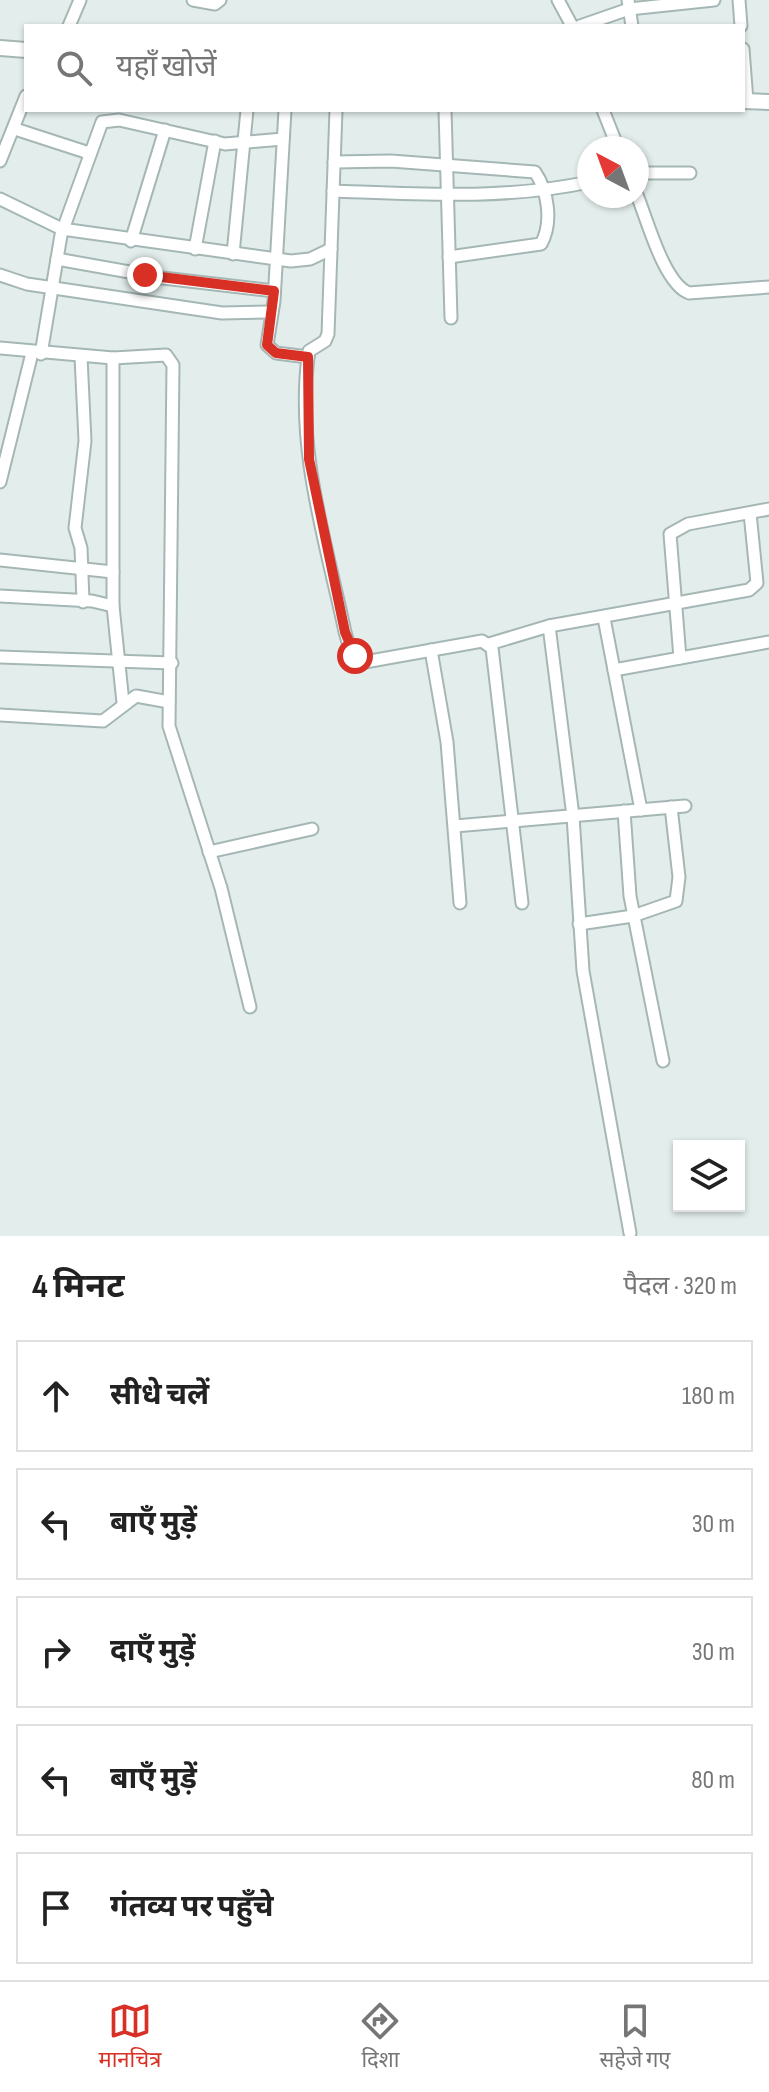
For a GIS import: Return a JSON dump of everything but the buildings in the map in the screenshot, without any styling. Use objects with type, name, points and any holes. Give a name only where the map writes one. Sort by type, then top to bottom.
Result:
[{"type":"street","points":[[70,24],[80,0]]},
{"type":"street","points":[[193,0],[215,4],[220,0]]},
{"type":"street","points":[[558,0],[571,24]]},
{"type":"street","points":[[585,24],[629,5],[714,0]]},
{"type":"street","points":[[739,0],[741,24]]},
{"type":"street","points":[[0,48],[24,50]]},
{"type":"street","points":[[745,101],[769,102]]},
{"type":"street","points":[[0,161],[24,102]]},
{"type":"street","points":[[233,254],[247,112]]},
{"type":"street","points":[[285,112],[268,348],[308,357]]},
{"type":"street","points":[[336,112],[328,334],[325,341],[309,351],[308,357],[309,459],[350,649],[365,662],[482,641],[489,644],[549,626],[675,605],[754,587],[757,574],[750,513]]},
{"type":"street","points":[[445,112],[451,318]]},
{"type":"street","points":[[604,112],[613,136]]},
{"type":"street","points":[[0,482],[37,354],[62,229],[89,153],[105,119],[215,141],[244,144],[283,139]]},
{"type":"street","points":[[15,129],[89,153]]},
{"type":"street","points":[[131,241],[165,130]]},
{"type":"street","points":[[195,249],[215,141]]},
{"type":"street","points":[[334,162],[530,169],[544,190],[547,228],[541,244],[449,257]]},
{"type":"street","points":[[649,173],[690,173]]},
{"type":"street","points":[[333,191],[448,195],[544,190],[577,184]]},
{"type":"street","points":[[0,199],[62,229],[131,241],[301,261],[331,249]]},
{"type":"street","points":[[642,208],[668,270],[681,290],[689,293],[769,287]]},
{"type":"street","points":[[57,259],[145,275],[274,291]]},
{"type":"street","points":[[0,275],[52,288],[222,313],[272,312]]},
{"type":"street","points":[[0,348],[81,357],[158,354],[166,355],[173,365],[172,663],[169,702],[172,736],[229,916],[250,1007]]},
{"type":"street","points":[[81,357],[85,441],[75,528],[83,570],[83,602]]},
{"type":"street","points":[[113,358],[113,606],[123,703]]},
{"type":"street","points":[[680,658],[670,534],[688,524],[769,509]]},
{"type":"street","points":[[0,560],[113,572]]},
{"type":"street","points":[[0,596],[113,606]]},
{"type":"street","points":[[604,618],[641,810]]},
{"type":"street","points":[[549,626],[573,816],[579,924],[587,993],[630,1233]]},
{"type":"street","points":[[614,670],[769,642]]},
{"type":"street","points":[[489,644],[514,821],[522,903]]},
{"type":"street","points":[[431,650],[447,742],[460,903]]},
{"type":"street","points":[[0,657],[172,663]]},
{"type":"street","points":[[0,715],[103,721],[123,703],[146,695],[169,702]]},
{"type":"street","points":[[455,826],[685,806]]},
{"type":"street","points":[[579,924],[633,916],[672,905],[679,897],[671,807]]},
{"type":"street","points":[[624,811],[633,916],[663,1061]]},
{"type":"street","points":[[209,852],[312,829]]},
{"type":"route","points":[[145,275],[274,291],[268,348],[276,353],[308,357],[306,418],[309,459],[345,632],[355,656]]}]
